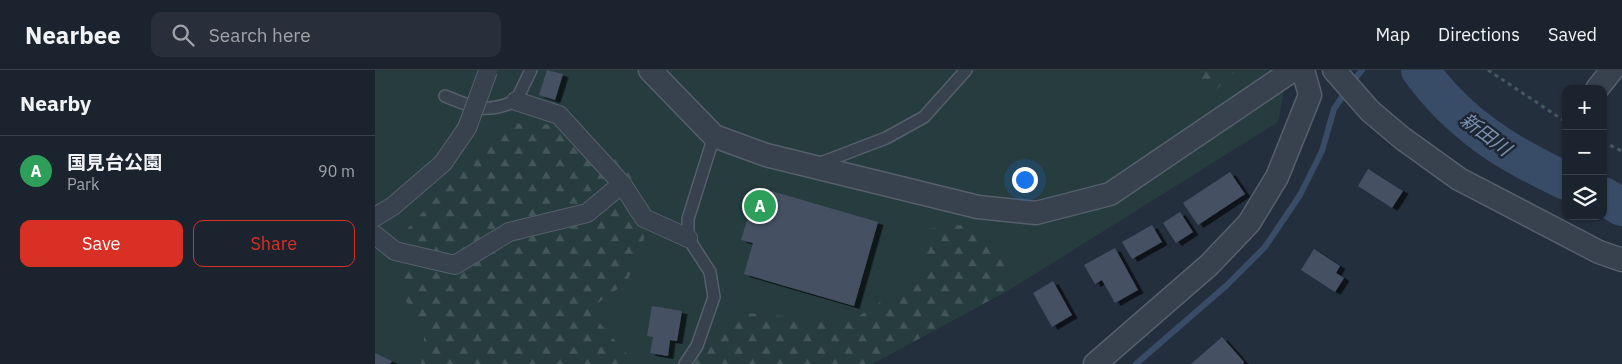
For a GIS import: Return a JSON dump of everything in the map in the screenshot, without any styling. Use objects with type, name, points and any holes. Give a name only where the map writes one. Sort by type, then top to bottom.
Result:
[{"type":"street","points":[[375,217],[393,206],[443,163],[467,128],[488,70]]},
{"type":"street","points":[[651,70],[714,136],[766,155],[978,207],[1036,213],[1110,194],[1293,70]]},
{"type":"street","points":[[1095,364],[1209,265],[1249,223],[1277,178],[1309,95],[1303,70]]},
{"type":"street","points":[[1600,85],[1612,70]]},
{"type":"street","points":[[1337,73],[1370,111],[1402,138],[1459,179],[1599,252],[1622,260]]},
{"type":"street","points":[[516,101],[559,116],[622,184],[644,218],[689,238]]},
{"type":"street","points":[[375,235],[395,251],[455,265],[509,232],[587,213],[622,184]]},
{"type":"lane","points":[[445,96],[475,108],[500,108],[516,101],[531,70]]},
{"type":"lane","points":[[812,166],[886,138],[923,117],[966,70]]},
{"type":"lane","points":[[685,364],[697,346],[714,297],[710,272],[689,238],[688,219],[714,136]]},
{"type":"path","points":[[1488,70],[1562,119]]},
{"type":"path","points":[[1607,144],[1622,151]]},
{"type":"green space","points":[[375,70],[1288,70],[1278,122],[1011,289],[872,364],[375,364]]},
{"type":"green space","points":[[1189,70],[1236,70],[1211,95],[1189,80]]},
{"type":"green space","points":[[506,123],[565,125],[624,164],[652,218],[627,282],[588,310],[636,364],[421,364],[425,331],[399,290],[408,228]]},
{"type":"green space","points":[[968,224],[1006,249],[1011,289],[872,364],[689,364],[733,312],[852,321],[923,273],[928,229]]},
{"type":"building","points":[[547,70],[563,74],[555,100],[539,95]]},
{"type":"building","points":[[1368,169],[1403,191],[1392,208],[1358,186]]},
{"type":"building","points":[[1230,172],[1245,194],[1198,225],[1183,203]]},
{"type":"building","points":[[768,190],[878,222],[854,306],[744,274],[753,243],[741,240],[747,220],[758,224]]},
{"type":"building","points":[[1180,212],[1193,232],[1176,243],[1163,223]]},
{"type":"building","points":[[1152,225],[1162,242],[1132,259],[1122,242]]},
{"type":"building","points":[[1115,248],[1138,290],[1115,303],[1102,280],[1095,284],[1084,265]]},
{"type":"building","points":[[1314,249],[1340,266],[1336,273],[1344,278],[1335,292],[1301,270]]},
{"type":"building","points":[[1053,281],[1072,315],[1052,327],[1033,293]]},
{"type":"building","points":[[652,306],[682,311],[677,341],[670,340],[668,356],[650,353],[653,337],[647,336]]},
{"type":"building","points":[[1222,337],[1244,362],[1243,364],[1191,364]]},
{"type":"building","points":[[375,353],[392,361],[390,364],[375,364]]},
{"type":"waterway","points":[[1352,83],[1362,70]]},
{"type":"waterway","name":"新田川","points":[[1420,70],[1451,106],[1485,135],[1523,159],[1562,179]]},
{"type":"waterway","points":[[1136,364],[1227,285],[1265,247],[1300,195],[1322,151],[1334,109],[1346,91]]},
{"type":"waterway","name":"新田川","points":[[1607,198],[1622,207]]},
{"type":"place","name":"国見台公園","points":[[760,206]]}]
